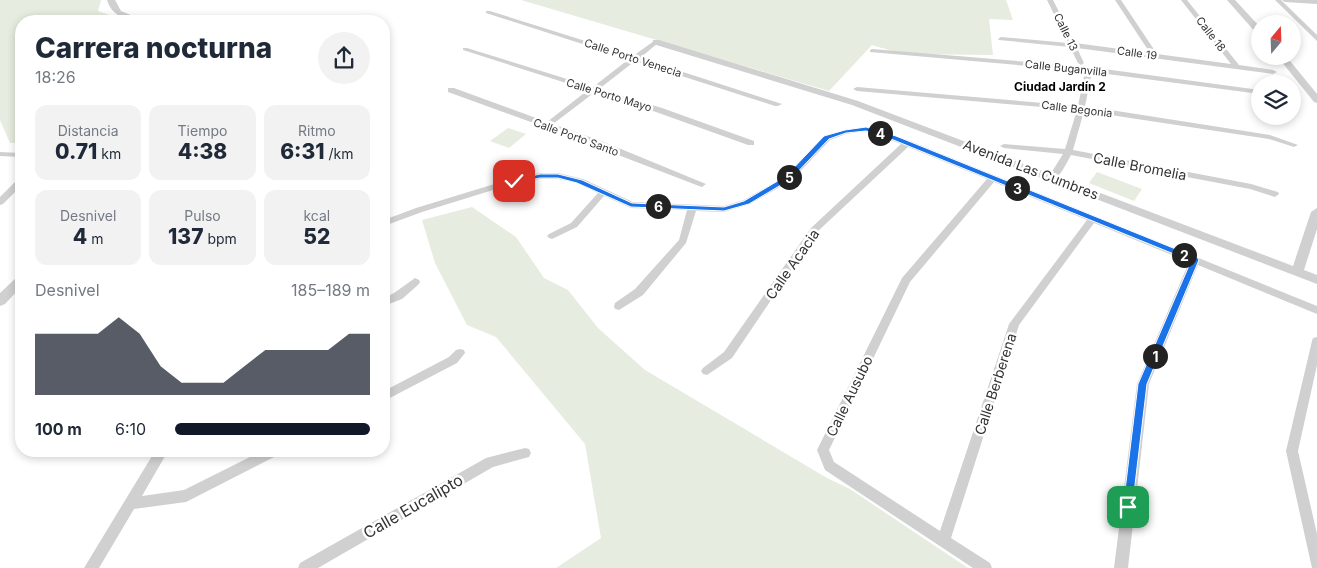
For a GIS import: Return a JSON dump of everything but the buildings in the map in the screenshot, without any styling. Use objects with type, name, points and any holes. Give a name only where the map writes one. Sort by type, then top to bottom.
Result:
[{"type":"street","points":[[110,0],[112,7],[120,15]]},
{"type":"street","name":"Calle 13","points":[[1050,0],[1081,63]]},
{"type":"street","points":[[1118,0],[1155,56]]},
{"type":"street","name":"Calle 18","points":[[1184,0],[1237,67]]},
{"type":"street","points":[[1231,0],[1251,22]]},
{"type":"street","points":[[1278,0],[1317,39]]},
{"type":"street","points":[[1285,0],[1317,2]]},
{"type":"street","name":"Calle Porto Venecia","points":[[488,12],[778,104]]},
{"type":"street","name":"Calle 19","points":[[1001,39],[1072,45],[1273,72]]},
{"type":"street","points":[[546,126],[656,42]]},
{"type":"street","name":"Avenida Las Cumbres","points":[[656,42],[856,103],[1317,280]]},
{"type":"street","name":"Calle Porto Mayo","points":[[465,48],[660,110],[751,143]]},
{"type":"street","name":"Calle Buganvilla","points":[[872,51],[1089,69],[1251,91]]},
{"type":"street","points":[[1288,65],[1317,100]]},
{"type":"street","points":[[1052,178],[1062,167],[1068,152],[1089,69]]},
{"type":"street","name":"Calle Begonia","points":[[857,89],[1080,108],[1270,137],[1294,145]]},
{"type":"street","name":"Calle Porto Santo","points":[[451,90],[546,126],[601,144],[702,184]]},
{"type":"street","points":[[390,221],[514,181],[540,176],[558,176],[580,181],[631,205],[724,209],[747,202],[788,178],[827,138],[845,132],[866,129],[907,143],[1317,310]]},
{"type":"street","name":"Calle Acacia","points":[[707,371],[728,355],[814,230],[907,143]]},
{"type":"street","name":"Calle Bromelia","points":[[1004,146],[1068,152],[1250,187],[1275,194]]},
{"type":"street","points":[[0,154],[15,154]]},
{"type":"street","name":"Calle Ausubo","points":[[985,568],[829,466],[823,450],[906,280],[993,178]]},
{"type":"street","points":[[0,202],[15,187]]},
{"type":"street","points":[[552,236],[574,225],[602,193]]},
{"type":"street","points":[[619,306],[639,292],[683,241],[692,208]]},
{"type":"street","points":[[1297,272],[1317,212]]},
{"type":"street","name":"Calle Berberena","points":[[944,540],[1014,324],[1092,219]]},
{"type":"street","points":[[1121,568],[1143,384],[1195,260]]},
{"type":"street","points":[[390,299],[398,296],[415,282]]},
{"type":"street","points":[[0,301],[15,286]]},
{"type":"street","points":[[1317,341],[1292,451],[1317,564]]},
{"type":"street","points":[[390,393],[453,360],[460,353]]},
{"type":"street","name":"Calle Eucalipto","points":[[305,568],[490,462],[525,453]]},
{"type":"street","points":[[91,568],[158,457]]},
{"type":"street","points":[[130,504],[186,496],[262,457]]},
{"type":"shaded area","points":[[0,0],[101,0],[98,11],[110,15],[15,15],[15,143],[10,143],[0,120]]},
{"type":"shaded area","points":[[521,0],[1006,0],[1013,20],[989,19],[993,55],[902,54],[872,45],[829,91]]},
{"type":"shaded area","points":[[508,128],[526,134],[509,148],[490,141]]},
{"type":"shaded area","points":[[1097,172],[1142,189],[1134,201],[1089,183]]},
{"type":"shaded area","points":[[472,207],[516,237],[544,278],[568,290],[598,328],[645,370],[827,478],[850,489],[968,568],[556,568],[601,538],[585,444],[496,337],[467,325],[435,263],[422,220]]},
{"type":"district","name":"Ciudad Jardín 2","points":[[1060,86]]},
{"type":"route","points":[[514,181],[540,176],[558,176],[580,181],[631,205],[724,209],[747,202],[788,178],[827,138],[845,132],[866,129],[894,138],[1195,260],[1143,384],[1128,507]]}]
